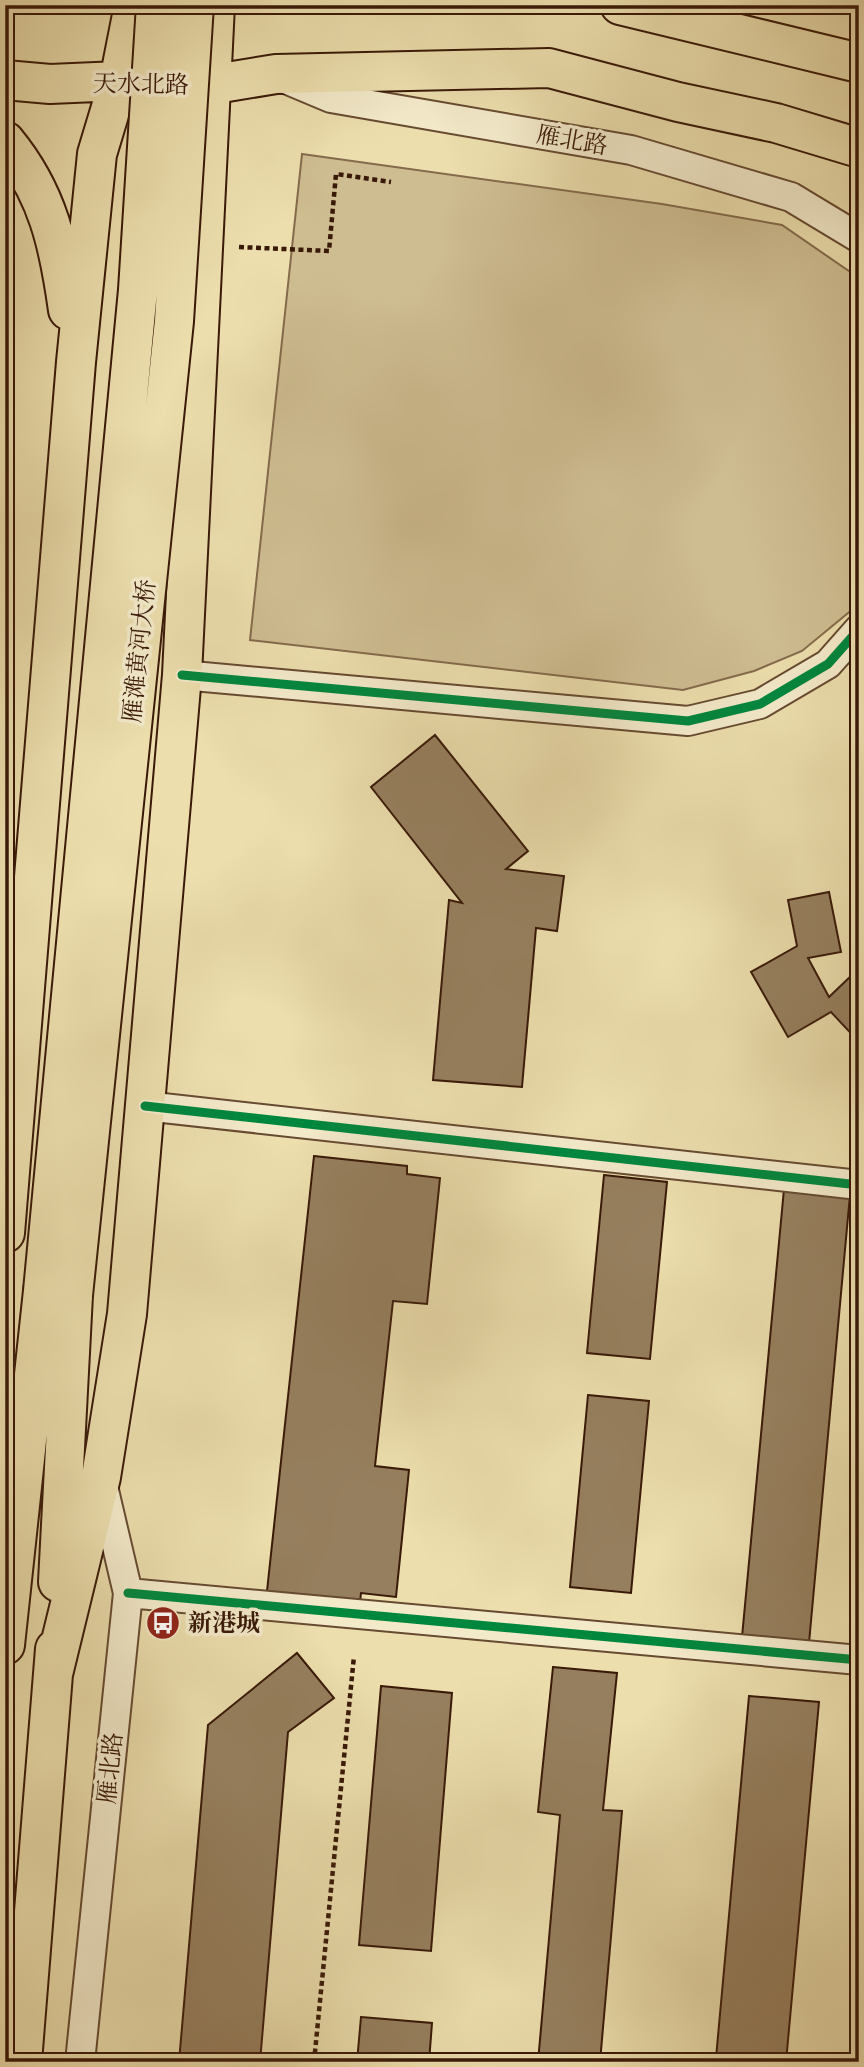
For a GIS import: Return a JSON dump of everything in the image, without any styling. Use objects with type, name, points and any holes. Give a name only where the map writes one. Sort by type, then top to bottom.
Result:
[{"type":"main road","points":[[5,1233],[76,362],[97,154],[119,81],[134,5]]},
{"type":"main road","name":"雁滩黄河大桥","points":[[58,1293],[138,290],[156,5]]},
{"type":"main road","name":"雁滩黄河大桥","points":[[58,1293],[174,321],[194,5]]},
{"type":"main road","points":[[53,1674],[101,1476],[127,1314],[182,675],[201,246],[215,5]]},
{"type":"main road","points":[[620,5],[859,63]]},
{"type":"main road","name":"天水北路","points":[[5,80],[51,84],[119,81],[209,85],[275,74],[549,68],[678,102],[776,123],[859,148]]},
{"type":"main road","points":[[5,141],[27,168],[54,228],[76,362]]},
{"type":"main road","points":[[5,1645],[58,1293]]},
{"type":"main road","points":[[22,2062],[53,1674],[58,1293]]},
{"type":"street","name":"雁北路","points":[[275,74],[331,99],[631,150],[791,197],[859,238]]},
{"type":"street","points":[[182,675],[688,721],[760,704],[828,664],[859,629]]},
{"type":"street","points":[[145,1106],[859,1185]]},
{"type":"street","name":"雁北路","points":[[80,2062],[128,1593],[101,1476]]},
{"type":"street","points":[[128,1593],[859,1660]]},
{"type":"path","points":[[201,246],[329,251],[335,174],[391,182]]},
{"type":"path","points":[[313,2062],[354,1656]]},
{"type":"shaded area","points":[[302,154],[662,204],[782,225],[859,278],[859,604],[802,651],[754,671],[683,690],[250,640]]},
{"type":"building","points":[[435,735],[528,851],[506,869],[564,876],[557,931],[536,928],[522,1087],[433,1080],[449,900],[462,903],[371,787]]},
{"type":"building","points":[[829,892],[841,952],[808,958],[829,997],[853,974],[859,981],[859,1042],[831,1012],[788,1037],[751,972],[797,946],[788,900]]},
{"type":"building","points":[[314,1156],[407,1166],[407,1174],[440,1178],[427,1304],[393,1301],[375,1466],[409,1470],[396,1597],[361,1593],[360,1602],[267,1591]]},
{"type":"building","points":[[604,1175],[667,1182],[650,1359],[587,1353]]},
{"type":"building","points":[[784,1189],[850,1195],[809,1643],[742,1637]]},
{"type":"building","points":[[588,1395],[649,1401],[631,1593],[570,1587]]},
{"type":"building","points":[[297,1653],[334,1698],[288,1732],[260,2062],[179,2062],[208,1725]]},
{"type":"building","points":[[553,1667],[617,1673],[603,1810],[622,1811],[600,2062],[538,2062],[560,1815],[538,1812]]},
{"type":"building","points":[[381,1686],[452,1693],[431,1951],[359,1945]]},
{"type":"building","points":[[749,1696],[819,1702],[786,2062],[716,2058]]},
{"type":"building","points":[[361,2017],[432,2023],[429,2062],[357,2062]]},
{"type":"cycle path","points":[[182,675],[688,721],[760,704],[828,664],[859,629]]},
{"type":"cycle path","points":[[145,1106],[859,1185]]},
{"type":"cycle path","points":[[128,1593],[859,1660]]},
{"type":"place","name":"新港城","points":[[163,1623]]}]
